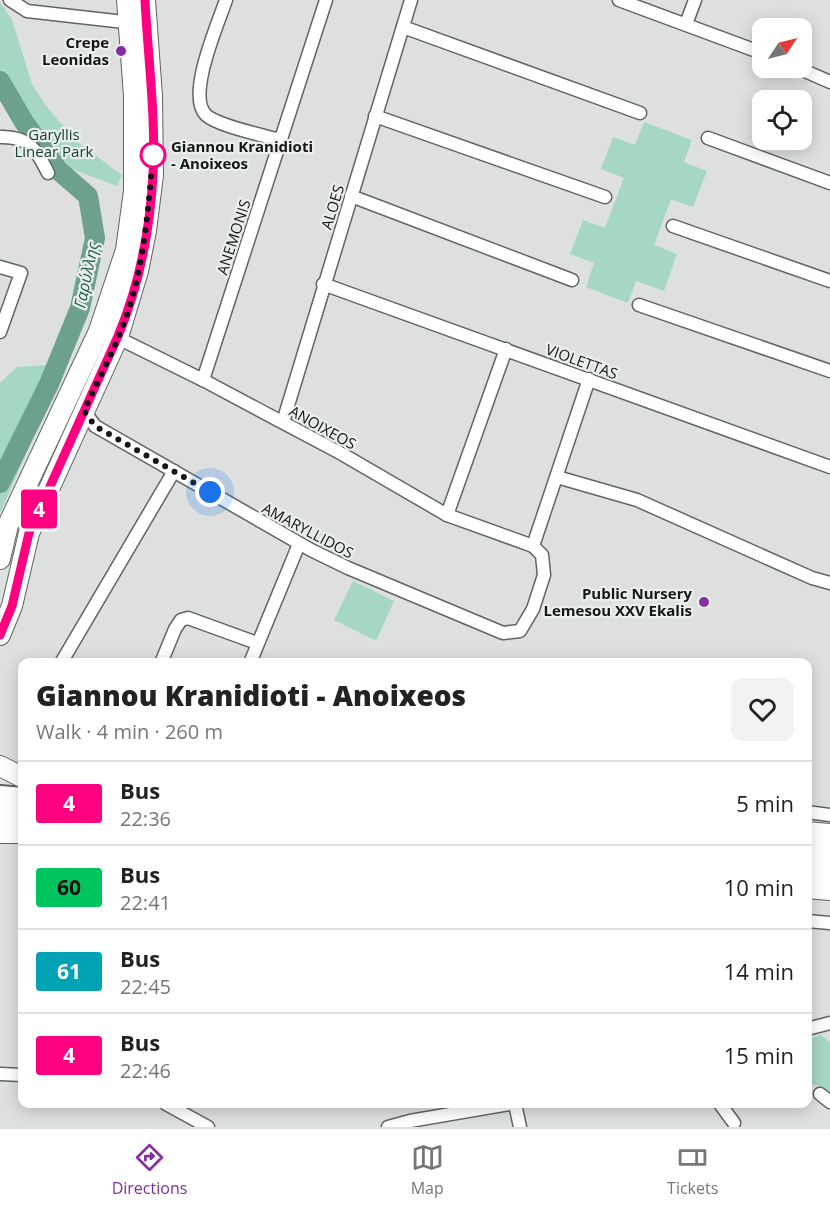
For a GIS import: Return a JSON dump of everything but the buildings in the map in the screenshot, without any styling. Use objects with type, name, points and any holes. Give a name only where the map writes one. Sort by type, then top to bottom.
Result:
[{"type":"highway","points":[[0,797],[18,799]]},
{"type":"highway","points":[[0,813],[18,815]]},
{"type":"highway","points":[[812,851],[830,853]]},
{"type":"main road","points":[[0,635],[12,606],[29,533],[84,422],[125,321],[146,231],[153,175],[152,96],[137,22],[127,0]]},
{"type":"main road","points":[[0,559],[8,525],[99,331],[126,250],[134,190],[137,22],[145,0]]},
{"type":"main road","points":[[0,766],[18,776]]},
{"type":"main road","points":[[812,832],[830,834]]},
{"type":"main road","points":[[0,833],[18,833]]},
{"type":"main road","points":[[812,871],[830,873]]},
{"type":"main road","points":[[812,888],[830,890]]},
{"type":"street","points":[[10,0],[27,11],[137,22]]},
{"type":"street","points":[[226,0],[200,80],[198,94],[204,113],[216,122],[280,140]]},
{"type":"street","name":"ANEMONIS","points":[[203,380],[326,0]]},
{"type":"street","name":"ALOES","points":[[283,422],[411,0]]},
{"type":"street","points":[[619,0],[752,49]]},
{"type":"street","points":[[686,24],[695,0]]},
{"type":"street","points":[[403,27],[640,113]]},
{"type":"street","points":[[812,74],[830,82]]},
{"type":"street","points":[[375,116],[605,196]]},
{"type":"street","points":[[0,137],[12,136],[22,139],[39,156],[48,173]]},
{"type":"street","points":[[708,138],[830,183]]},
{"type":"street","points":[[351,196],[572,280]]},
{"type":"street","points":[[674,226],[830,281]]},
{"type":"street","points":[[0,267],[21,273],[0,332]]},
{"type":"street","name":"VIOLETTAS","points":[[323,284],[830,467]]},
{"type":"street","points":[[639,305],[830,371]]},
{"type":"street","name":"ANOIXEOS","points":[[99,331],[118,336],[133,346],[283,422],[447,515],[533,546]]},
{"type":"street","points":[[447,515],[506,349]]},
{"type":"street","points":[[533,546],[589,379]]},
{"type":"street","name":"AMARYLLIDOS","points":[[84,422],[174,471],[299,544],[348,568],[503,633],[520,631],[533,609],[544,575],[542,555],[533,546]]},
{"type":"street","points":[[64,658],[174,471]]},
{"type":"street","points":[[557,477],[637,500],[812,578],[830,583]]},
{"type":"street","points":[[252,658],[299,544]]},
{"type":"street","points":[[163,658],[175,629],[181,620],[188,618],[257,643]]},
{"type":"street","points":[[812,813],[830,815]]},
{"type":"street","points":[[812,921],[830,923]]},
{"type":"street","points":[[812,1028],[830,1023]]},
{"type":"street","points":[[0,1074],[18,1075]]},
{"type":"street","points":[[173,1108],[208,1127]]},
{"type":"street","points":[[388,1127],[410,1120],[484,1108]]},
{"type":"street","points":[[516,1108],[520,1127]]},
{"type":"street","points":[[723,1108],[734,1122]]},
{"type":"green space","name":"Garyllis Linear Park","points":[[0,2],[12,20],[32,84],[46,106],[76,141],[122,175],[117,186],[45,159],[12,114],[0,92]]},
{"type":"green space","points":[[644,122],[692,140],[684,162],[707,171],[693,207],[671,199],[654,245],[677,254],[664,291],[636,281],[628,303],[586,287],[594,263],[570,254],[583,220],[605,228],[624,178],[601,169],[613,137],[635,145]]},
{"type":"green space","points":[[61,364],[35,434],[0,513],[0,383],[17,367]]},
{"type":"green space","points":[[353,581],[394,601],[376,641],[334,620]]},
{"type":"green space","points":[[821,1035],[830,1042],[830,1095],[819,1086],[812,1084],[812,1038]]},
{"type":"waterway","name":"Γαρύλλης","points":[[0,81],[24,122],[58,170],[88,196],[95,238],[80,308],[49,384],[0,483]]},
{"type":"bus line","name":"4","points":[[0,635],[12,606],[29,533],[125,321],[138,271],[153,175],[152,96],[145,0]]},
{"type":"place","name":"Crepe Leonidas","points":[[121,51]]},
{"type":"place","name":"Giannou Kranidioti - Anoixeos","points":[[153,155]]},
{"type":"place","name":"Public Nursery Lemesou XXV Ekalis","points":[[704,602]]},
{"type":"route","points":[[153,155],[153,175],[146,231],[125,321],[84,411],[95,426],[210,492]]}]
